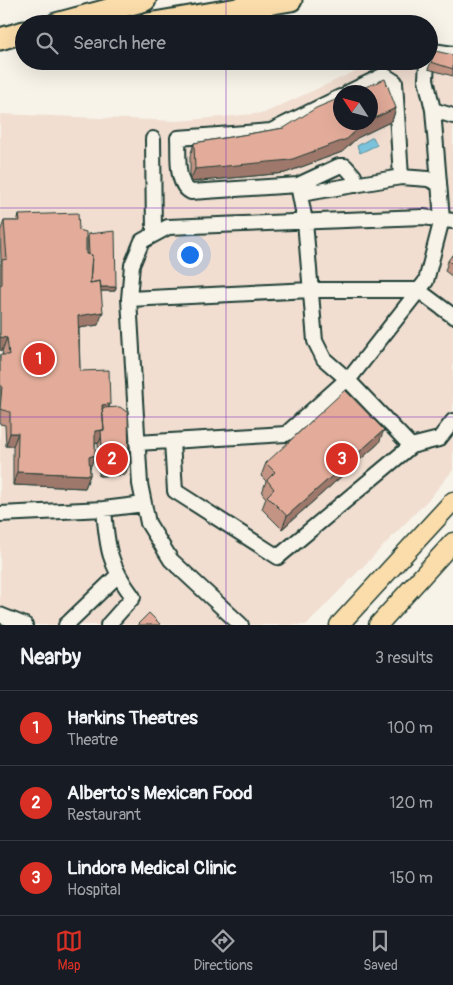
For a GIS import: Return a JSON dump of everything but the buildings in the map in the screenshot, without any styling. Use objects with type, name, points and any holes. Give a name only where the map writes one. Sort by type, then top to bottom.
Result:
[{"type":"highway","points":[[89,15],[145,0]]},
{"type":"highway","points":[[202,15],[291,0]]},
{"type":"highway","points":[[0,39],[15,35]]},
{"type":"highway","points":[[0,39],[15,40]]},
{"type":"main road","points":[[339,625],[453,502]]},
{"type":"main road","points":[[378,625],[453,542]]},
{"type":"lane","points":[[438,52],[453,54]]},
{"type":"lane","points":[[137,443],[286,434],[347,379],[426,281],[448,220],[439,184],[433,110],[426,79],[426,70]]},
{"type":"lane","points":[[363,85],[384,75],[395,82],[401,177]]},
{"type":"lane","points":[[333,100],[271,131],[178,138],[181,181],[184,188],[191,192],[299,190],[356,185],[401,177],[428,179],[439,184]]},
{"type":"lane","points":[[433,110],[453,116]]},
{"type":"lane","points":[[153,139],[154,234]]},
{"type":"lane","points":[[299,190],[339,166],[345,166],[354,176],[356,185]]},
{"type":"lane","points":[[299,190],[305,221],[315,341],[324,359],[347,379],[411,446]]},
{"type":"lane","points":[[241,625],[171,560],[148,523],[137,443],[129,299],[132,265],[142,241],[168,227],[423,217],[448,220]]},
{"type":"lane","points":[[129,299],[311,290],[418,290],[453,316]]},
{"type":"lane","points":[[172,441],[175,491],[278,557],[411,446],[439,439],[453,421]]},
{"type":"lane","points":[[0,514],[104,509],[144,504]]},
{"type":"lane","points":[[104,509],[107,545],[117,576],[133,597],[108,625]]},
{"type":"lane","points":[[66,625],[117,576]]},
{"type":"lane","points":[[0,615],[25,625]]},
{"type":"shaded area","points":[[453,46],[453,470],[430,498],[306,625],[0,625],[0,114],[178,121],[264,113],[358,70],[438,70],[438,47]]},
{"type":"water","points":[[373,137],[377,145],[360,153],[357,146]]},
{"type":"place","name":"Harkins Theatres","points":[[39,359]]},
{"type":"place","name":"Alberto's Mexican Food","points":[[112,459]]},
{"type":"place","name":"Lindora Medical Clinic","points":[[342,459]]}]
